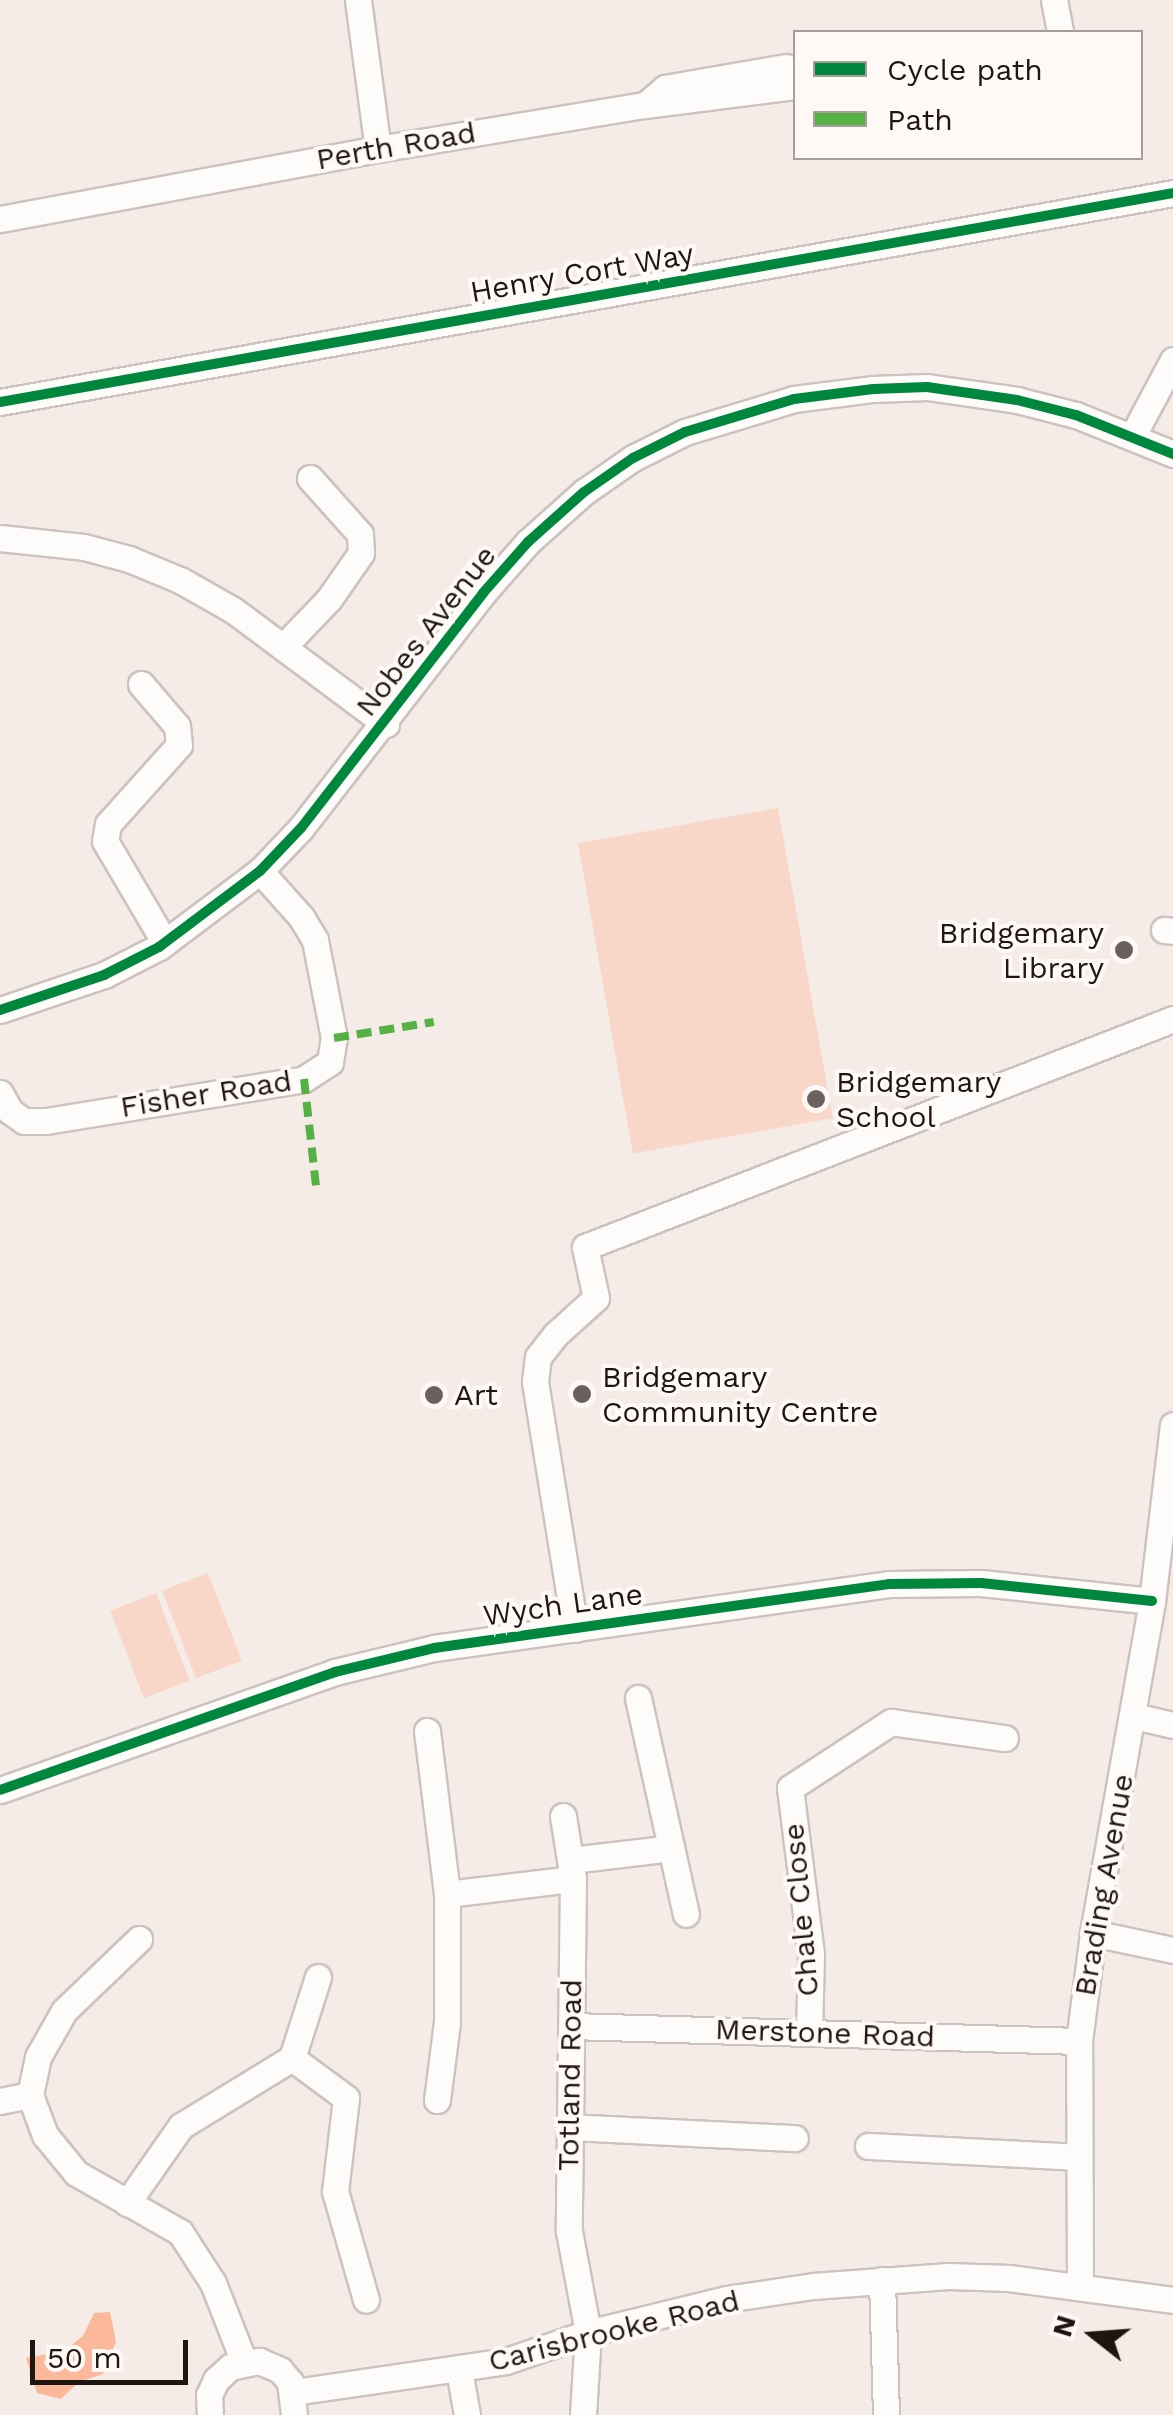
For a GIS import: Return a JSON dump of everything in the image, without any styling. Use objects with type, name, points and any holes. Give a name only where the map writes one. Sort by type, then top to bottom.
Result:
[{"type":"street","points":[[358,0],[378,148]]},
{"type":"street","points":[[1054,0],[1060,30]]},
{"type":"street","name":"Perth Road","points":[[0,219],[378,148],[645,106],[665,88],[790,76]]},
{"type":"street","name":"Henry Cort Way","points":[[0,402],[1173,193]]},
{"type":"street","points":[[1134,435],[1173,360]]},
{"type":"street","name":"Nobes Avenue","points":[[0,1010],[104,975],[166,943],[260,871],[386,724],[483,593],[528,542],[584,492],[633,458],[685,432],[736,413],[794,399],[928,387],[1017,400],[1134,435],[1173,454]]},
{"type":"street","points":[[284,647],[329,599],[361,553],[360,534],[310,478]]},
{"type":"street","points":[[0,538],[38,539],[130,559],[233,610],[386,724]]},
{"type":"street","points":[[140,684],[178,726],[179,745],[108,824],[105,841],[166,943]]},
{"type":"street","name":"Fisher Road","points":[[0,1092],[10,1111],[24,1121],[46,1121],[304,1079],[330,1062],[334,1038],[315,940],[302,918],[260,871]]},
{"type":"street","points":[[575,1629],[535,1382],[538,1357],[555,1334],[596,1298],[579,1250],[1173,1020]]},
{"type":"street","name":"Brading Avenue","points":[[1080,2286],[1079,2040],[1170,1488],[1173,1425]]},
{"type":"street","name":"Wych Lane","points":[[0,1790],[335,1672],[434,1648],[889,1584],[981,1583],[1152,1601]]},
{"type":"street","points":[[638,1698],[686,1914]]},
{"type":"street","points":[[1134,1716],[1173,1724]]},
{"type":"street","name":"Chale Close","points":[[809,2033],[811,1954],[790,1788],[891,1722],[1005,1738]]},
{"type":"street","points":[[428,1731],[447,1894],[447,2022],[437,2100]]},
{"type":"street","name":"Totland Road","points":[[562,1816],[572,1869],[570,2230],[588,2333],[582,2415]]},
{"type":"street","points":[[447,1894],[671,1848]]},
{"type":"street","points":[[1094,1933],[1173,1950]]},
{"type":"street","points":[[139,1939],[64,2011],[38,2057],[30,2094],[45,2135],[76,2173],[180,2232],[213,2283],[244,2362]]},
{"type":"street","points":[[127,2203],[180,2126],[292,2058],[318,1976]]},
{"type":"street","name":"Merstone Road","points":[[570,2026],[1079,2040]]},
{"type":"street","points":[[292,2058],[346,2098],[335,2191],[366,2300]]},
{"type":"street","points":[[0,2101],[30,2094]]},
{"type":"street","points":[[568,2127],[794,2138]]},
{"type":"street","points":[[868,2146],[1077,2158]]},
{"type":"street","name":"Carisbrooke Road","points":[[294,2404],[506,2361],[588,2333],[726,2299],[882,2280],[949,2276],[1080,2286],[1173,2300]]},
{"type":"street","points":[[882,2280],[886,2415]]},
{"type":"street","points":[[210,2415],[210,2395],[216,2380],[244,2362],[259,2361],[280,2370],[294,2404]]},
{"type":"street","points":[[459,2370],[467,2415]]},
{"type":"shaded area","points":[[778,808],[833,1118],[633,1153],[578,843]]},
{"type":"shaded area","points":[[208,1573],[242,1661],[196,1678],[162,1591]]},
{"type":"shaded area","points":[[156,1593],[190,1681],[144,1698],[110,1611]]},
{"type":"shaded area","points":[[110,2312],[116,2342],[103,2374],[79,2382],[61,2399],[37,2393],[26,2358],[64,2351],[83,2336],[94,2313]]},
{"type":"marked path","points":[[334,1038],[434,1022]]},
{"type":"marked path","points":[[304,1079],[316,1186]]},
{"type":"cycle path","points":[[0,402],[1173,193]]},
{"type":"cycle path","points":[[0,1010],[104,975],[159,947],[260,871],[301,828],[483,593],[528,542],[584,492],[633,458],[685,432],[794,399],[927,387],[1017,400],[1076,415],[1173,454]]},
{"type":"cycle path","points":[[0,1790],[335,1672],[434,1648],[889,1584],[981,1583],[1152,1601]]},
{"type":"place","name":"Bridgemary Library","points":[[1124,950]]},
{"type":"place","name":"Bridgemary School","points":[[816,1099]]},
{"type":"place","name":"Bridgemary Community Centre","points":[[582,1394]]},
{"type":"place","name":"Art","points":[[434,1395]]}]
